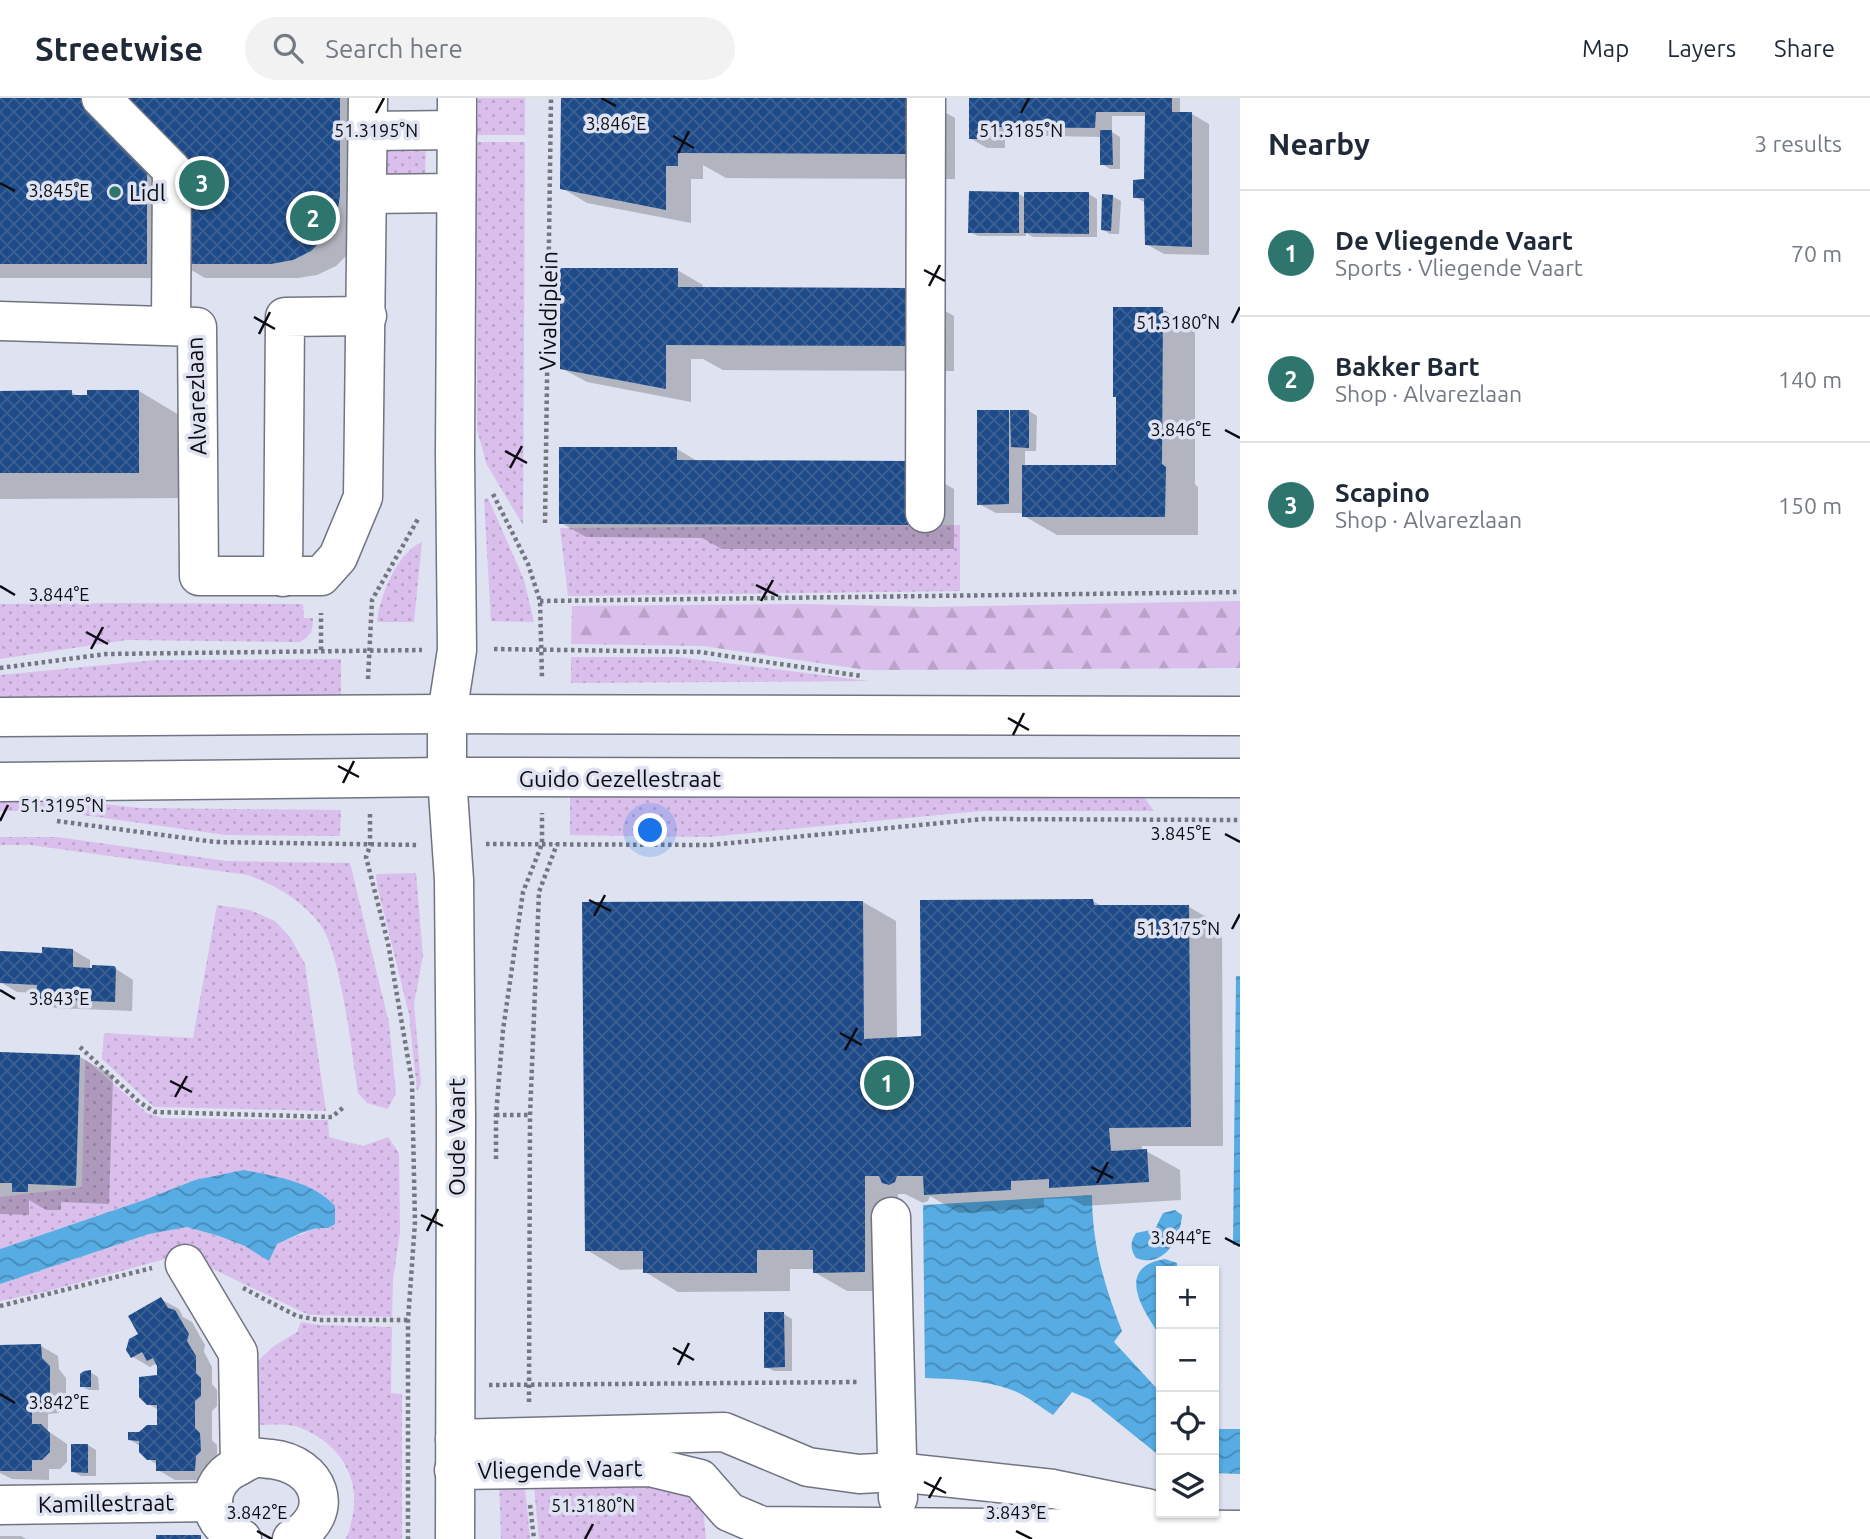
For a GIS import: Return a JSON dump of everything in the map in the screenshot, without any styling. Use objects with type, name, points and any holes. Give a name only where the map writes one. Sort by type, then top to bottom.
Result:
[{"type":"street","name":"Alvarezlaan","points":[[101,98],[172,170],[171,325],[197,327],[199,576],[321,576],[338,557],[363,496],[368,115],[457,114],[457,649],[447,714]]},
{"type":"street","points":[[925,513],[926,98]]},
{"type":"street","points":[[368,194],[456,193]]},
{"type":"street","points":[[283,577],[285,317],[367,316]]},
{"type":"street","points":[[0,321],[171,325]]},
{"type":"street","points":[[0,717],[447,714],[1240,716]]},
{"type":"street","name":"Oude Vaart","points":[[447,714],[447,778],[453,845],[454,908],[455,1539]]},
{"type":"street","name":"Guido Gezellestraat","points":[[0,782],[447,778],[1240,778]]},
{"type":"street","points":[[881,1533],[897,1472],[891,1217]]},
{"type":"street","points":[[185,1264],[238,1353],[240,1465]]},
{"type":"street","name":"Vliegende Vaart","points":[[454,1455],[724,1433],[808,1467],[859,1474],[897,1472],[1053,1489],[1147,1508],[1198,1535]]},
{"type":"street","name":"Vliegende Vaart","points":[[516,1448],[650,1467],[700,1479],[729,1526],[881,1533],[1198,1535],[1240,1530]]},
{"type":"street","points":[[241,1539],[229,1533],[217,1519],[213,1502],[217,1485],[228,1471],[256,1458],[286,1461],[304,1470],[316,1485],[320,1501],[316,1518],[304,1532],[292,1539]]},
{"type":"street","points":[[859,1474],[881,1533]]},
{"type":"street","name":"Kamillestraat","points":[[0,1505],[213,1502]]},
{"type":"path","name":"Vivaldiplein","points":[[545,523],[551,98]]},
{"type":"path","points":[[455,456],[487,482],[528,564],[540,601],[542,649],[700,652],[863,676]]},
{"type":"path","points":[[0,668],[106,654],[368,650],[372,600],[420,516]]},
{"type":"path","points":[[540,601],[1240,592]]},
{"type":"path","points":[[496,1167],[496,1115],[503,1030],[523,892],[542,844],[710,845],[983,819],[1240,820]]},
{"type":"path","points":[[50,820],[215,842],[370,846],[366,857],[388,943],[412,1082],[415,1222],[408,1320],[408,1539]]},
{"type":"path","points":[[516,1448],[529,1385],[530,1115],[539,892],[557,844]]},
{"type":"path","points":[[80,1047],[139,1102],[155,1112],[332,1117],[344,1107]]},
{"type":"path","points":[[496,1115],[530,1115]]},
{"type":"path","points":[[493,1372],[493,1385],[516,1448],[534,1539]]},
{"type":"path","points":[[493,1385],[804,1384],[895,1380]]},
{"type":"green space","points":[[478,98],[525,98],[525,135],[477,135]]},
{"type":"green space","points":[[426,139],[425,181],[401,181],[386,174],[386,154],[390,146]]},
{"type":"green space","points":[[476,142],[525,142],[523,525],[487,465],[477,430]]},
{"type":"green space","points":[[488,498],[524,580],[534,622],[491,621],[484,499]]},
{"type":"green space","points":[[960,525],[960,591],[568,596],[560,528]]},
{"type":"green space","points":[[422,542],[414,622],[377,622],[391,576],[405,555]]},
{"type":"green space","points":[[1240,601],[1240,668],[867,670],[703,646],[571,644],[572,606],[804,604],[931,607]]},
{"type":"green space","points":[[0,604],[303,604],[304,618],[313,618],[309,635],[299,642],[127,640],[0,659]]},
{"type":"green space","points":[[571,657],[678,657],[869,681],[571,683]]},
{"type":"green space","points":[[341,659],[341,695],[0,698],[0,675],[157,660]]},
{"type":"green space","points":[[570,797],[1144,797],[1154,811],[981,811],[708,837],[570,835]]},
{"type":"green space","points":[[0,798],[53,798],[139,808],[341,810],[340,836],[226,835],[54,811],[0,811]]},
{"type":"green space","points":[[0,837],[57,837],[227,861],[350,863],[389,1023],[396,1093],[388,1109],[367,1103],[358,1093],[334,956],[319,923],[296,900],[268,883],[248,875],[30,845],[0,845]]},
{"type":"green space","points":[[416,873],[423,956],[414,1004],[421,1084],[417,1091],[409,1014],[376,874]]},
{"type":"green space","points":[[217,905],[250,910],[275,921],[290,937],[305,964],[326,1111],[154,1107],[102,1059],[104,1033],[193,1038]]},
{"type":"green space","points":[[85,1059],[147,1113],[163,1118],[328,1120],[329,1137],[363,1146],[388,1137],[399,1153],[400,1232],[393,1280],[392,1317],[309,1315],[215,1270],[188,1260],[169,1258],[48,1291],[0,1301],[0,1284],[152,1233],[187,1227],[245,1246],[269,1260],[277,1244],[317,1228],[328,1228],[195,1180],[0,1249],[0,1197],[82,1187]]},
{"type":"green space","points":[[301,1322],[392,1327],[391,1393],[402,1394],[402,1539],[345,1539],[352,1519],[354,1490],[350,1476],[336,1453],[315,1435],[296,1426],[257,1425],[249,1369],[274,1346],[297,1332]]},
{"type":"green space","points":[[524,1477],[530,1539],[501,1539],[499,1478]]},
{"type":"green space","points":[[533,1477],[668,1480],[698,1500],[704,1518],[706,1539],[539,1539]]},
{"type":"water","points":[[1236,976],[1240,976],[1240,1245],[1233,1245]]},
{"type":"water","points":[[244,1170],[293,1181],[316,1191],[335,1206],[335,1224],[301,1233],[277,1244],[269,1261],[245,1246],[187,1227],[149,1234],[0,1284],[0,1249],[195,1180]]},
{"type":"water","points":[[1092,1195],[1100,1264],[1122,1331],[1114,1342],[1156,1388],[1156,1453],[1089,1399],[1072,1392],[1053,1415],[1019,1393],[996,1385],[925,1378],[923,1205]]},
{"type":"water","points":[[1175,1210],[1182,1215],[1181,1224],[1169,1249],[1155,1259],[1136,1258],[1131,1246],[1136,1233],[1155,1229],[1163,1213]]},
{"type":"water","points":[[1165,1259],[1177,1263],[1177,1266],[1156,1266],[1156,1329],[1137,1292],[1136,1281],[1140,1271],[1149,1264]]},
{"type":"water","points":[[1219,1428],[1240,1429],[1240,1474],[1219,1473]]},
{"type":"building","points":[[0,98],[81,98],[147,163],[147,264],[0,264]]},
{"type":"building","points":[[124,98],[340,98],[340,195],[337,215],[327,235],[311,251],[293,260],[271,264],[177,264],[177,151]]},
{"type":"building","points":[[561,98],[910,98],[910,154],[678,153],[678,166],[666,166],[666,210],[560,189]]},
{"type":"building","points":[[969,98],[1172,98],[1172,112],[1192,112],[1192,247],[1145,245],[1144,198],[1133,198],[1133,180],[1144,179],[1145,112],[1096,112],[1095,128],[989,127],[988,139],[969,139]]},
{"type":"building","points":[[1100,130],[1112,130],[1113,165],[1100,165]]},
{"type":"building","points":[[969,191],[1019,192],[1019,233],[968,233]]},
{"type":"building","points":[[1024,192],[1089,192],[1089,234],[1024,233]]},
{"type":"building","points":[[1102,194],[1113,195],[1111,231],[1101,230]]},
{"type":"building","points":[[560,268],[678,268],[678,287],[909,288],[909,346],[666,345],[666,389],[560,369]]},
{"type":"building","points":[[1113,307],[1163,307],[1162,464],[1166,467],[1165,517],[1022,517],[1022,465],[1116,465]]},
{"type":"building","points":[[72,390],[72,395],[87,395],[87,390],[139,390],[139,473],[0,473],[0,391]]},
{"type":"building","points":[[977,410],[1009,410],[1009,504],[977,505]]},
{"type":"building","points":[[1010,410],[1029,410],[1029,448],[1011,447]]},
{"type":"building","points":[[559,447],[677,447],[677,460],[909,461],[908,525],[559,524]]},
{"type":"building","points":[[1093,899],[1094,905],[1189,905],[1191,1127],[1109,1128],[1111,1151],[1147,1149],[1149,1182],[1049,1188],[1049,1179],[1011,1181],[1011,1190],[924,1195],[923,1176],[897,1176],[895,1182],[889,1185],[882,1183],[879,1176],[865,1176],[865,1272],[813,1273],[813,1250],[757,1250],[757,1273],[643,1273],[643,1251],[585,1251],[582,902],[863,901],[864,1039],[921,1036],[920,900]]},
{"type":"building","points":[[42,947],[73,949],[73,967],[114,966],[115,1002],[36,999],[37,985],[0,983],[0,951],[42,953]]},
{"type":"building","points":[[0,1052],[80,1055],[76,1186],[28,1184],[28,1192],[12,1192],[12,1183],[0,1183]]},
{"type":"building","points":[[161,1297],[168,1308],[175,1310],[189,1334],[187,1341],[196,1356],[196,1373],[201,1378],[201,1396],[195,1401],[195,1428],[200,1433],[201,1451],[196,1456],[195,1471],[156,1471],[156,1460],[147,1460],[139,1452],[139,1441],[128,1440],[128,1432],[139,1432],[147,1425],[157,1425],[157,1405],[147,1405],[139,1397],[139,1377],[157,1375],[157,1366],[153,1358],[147,1361],[142,1352],[131,1358],[126,1350],[129,1339],[138,1334],[128,1316]]},
{"type":"building","points":[[764,1312],[784,1312],[785,1367],[764,1368]]},
{"type":"building","points":[[41,1344],[42,1358],[50,1366],[50,1397],[42,1404],[32,1405],[32,1424],[41,1424],[50,1433],[50,1452],[42,1460],[32,1460],[32,1471],[0,1471],[0,1345]]},
{"type":"building","points":[[91,1370],[91,1387],[80,1387],[80,1374]]},
{"type":"building","points":[[71,1444],[88,1444],[88,1473],[71,1472]]},
{"type":"building","points":[[156,1535],[201,1535],[201,1539],[156,1539]]},
{"type":"place","name":"Scapino","points":[[202,183]]},
{"type":"place","name":"Lidl","points":[[115,192]]},
{"type":"place","name":"Bakker Bart","points":[[313,218]]},
{"type":"place","name":"De Vliegende Vaart","points":[[887,1083]]}]
